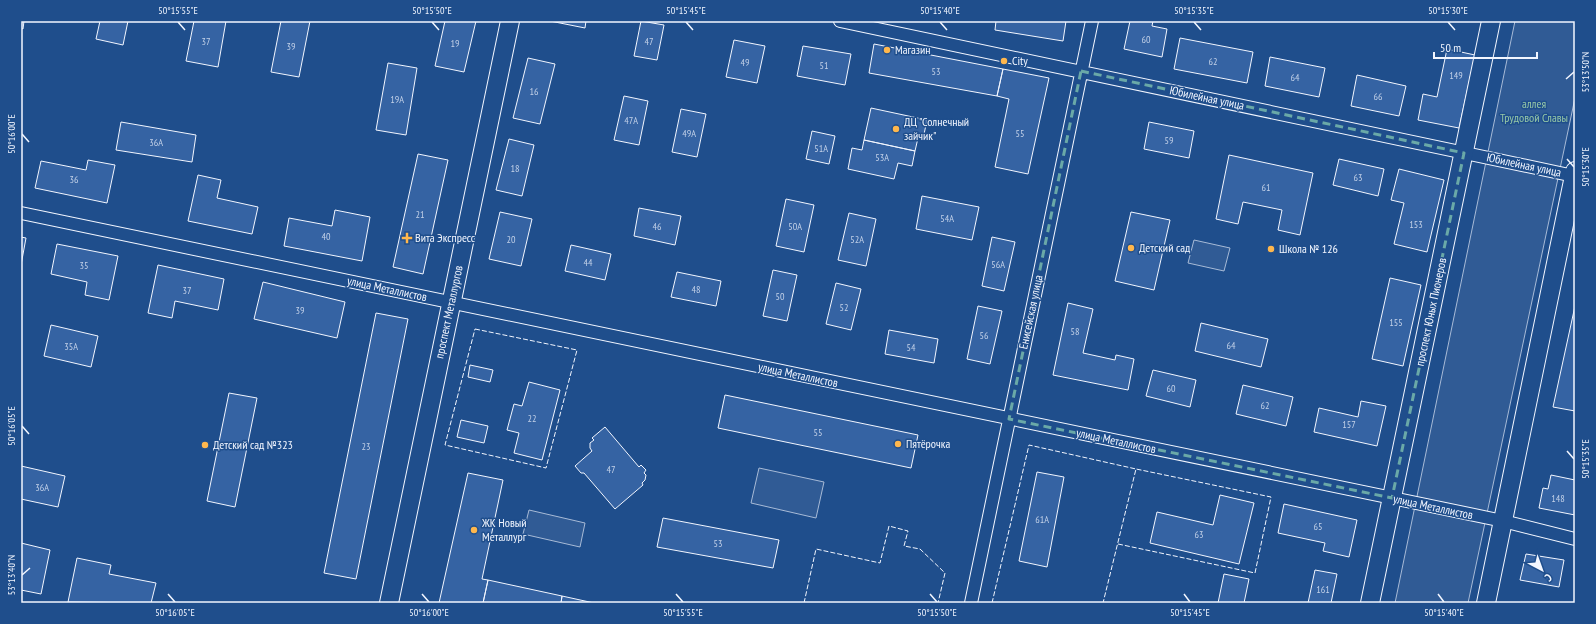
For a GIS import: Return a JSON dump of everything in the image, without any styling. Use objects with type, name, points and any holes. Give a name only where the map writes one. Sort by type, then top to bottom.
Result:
[{"type":"street","name":"проспект Металлургов","points":[[389,603],[510,21]]},
{"type":"street","name":"Юбилейная улица","points":[[840,21],[1464,152],[1575,173]]},
{"type":"street","name":"Енисейская улица","points":[[971,603],[1092,21]]},
{"type":"street","name":"проспект Юных Пионеров","points":[[1370,603],[1491,21]]},
{"type":"street","points":[[1486,603],[1575,173]]},
{"type":"street","name":"улица Металлистов","points":[[21,214],[1503,521],[1575,539]]},
{"type":"highlighted area","points":[[1081,71],[1464,153],[1392,498],[1009,419]]},
{"type":"green space","name":"аллея Трудовой Славы","points":[[1515,21],[1575,21],[1575,98],[1468,603],[1395,603]]},
{"type":"green space","points":[[1194,240],[1230,248],[1224,271],[1188,263]]},
{"type":"green space","points":[[759,468],[824,482],[816,518],[751,503]]},
{"type":"green space","points":[[529,510],[585,523],[580,547],[523,534]]},
{"type":"building","points":[[21,21],[24,21],[23,29],[21,28]]},
{"type":"building","points":[[100,21],[128,21],[123,45],[96,39]]},
{"type":"building","points":[[194,21],[226,21],[218,67],[186,61]]},
{"type":"building","points":[[281,21],[310,21],[299,77],[271,72]]},
{"type":"building","points":[[445,21],[476,21],[464,72],[435,66]]},
{"type":"building","points":[[550,21],[586,21],[585,28]]},
{"type":"building","points":[[641,21],[664,25],[657,60],[634,56]]},
{"type":"building","points":[[996,21],[1066,21],[1063,41],[995,30]]},
{"type":"building","points":[[1130,21],[1153,21],[1152,26],[1167,29],[1162,57],[1124,49]]},
{"type":"building","points":[[1180,38],[1253,52],[1247,83],[1174,69]]},
{"type":"building","points":[[734,40],[765,46],[757,83],[726,77]]},
{"type":"building","points":[[874,44],[1003,69],[997,96],[869,73]]},
{"type":"building","points":[[803,46],[851,54],[845,85],[797,76]]},
{"type":"building","points":[[1447,49],[1475,55],[1459,128],[1418,120],[1423,94],[1437,97]]},
{"type":"building","points":[[1270,57],[1325,68],[1319,97],[1265,86]]},
{"type":"building","points":[[528,58],[555,64],[540,124],[513,118]]},
{"type":"building","points":[[388,63],[417,68],[406,135],[376,130]]},
{"type":"building","points":[[1003,69],[1049,78],[1028,174],[995,167],[1009,99],[997,96]]},
{"type":"building","points":[[1357,75],[1406,86],[1399,116],[1351,106]]},
{"type":"building","points":[[624,96],[648,101],[639,145],[614,140]]},
{"type":"building","name":"ДЦ \"Солнечный зайчик\"","points":[[871,108],[927,120],[923,139],[918,138],[915,151],[864,140]]},
{"type":"building","points":[[681,109],[706,114],[697,157],[672,152]]},
{"type":"building","points":[[121,122],[196,135],[192,162],[116,150]]},
{"type":"building","points":[[1149,122],[1194,131],[1189,158],[1144,149]]},
{"type":"building","points":[[812,131],[835,136],[829,164],[806,159]]},
{"type":"building","points":[[509,139],[534,145],[522,196],[496,190]]},
{"type":"building","points":[[864,140],[915,151],[912,166],[898,163],[894,179],[848,169],[852,148],[862,150]]},
{"type":"building","points":[[418,154],[448,160],[423,274],[393,267]]},
{"type":"building","points":[[1229,155],[1313,173],[1300,235],[1278,230],[1282,210],[1243,202],[1238,224],[1216,219]]},
{"type":"building","points":[[1339,159],[1384,169],[1378,196],[1333,185]]},
{"type":"building","points":[[88,160],[115,165],[107,203],[35,188],[41,161],[86,170]]},
{"type":"building","points":[[1399,169],[1444,180],[1427,252],[1394,244],[1404,203],[1391,200]]},
{"type":"building","points":[[198,175],[221,180],[217,198],[258,207],[252,234],[188,221]]},
{"type":"building","points":[[922,196],[979,207],[972,240],[916,229]]},
{"type":"building","points":[[786,199],[814,205],[804,252],[776,246]]},
{"type":"building","points":[[639,208],[681,216],[675,245],[634,236]]},
{"type":"building","points":[[335,210],[370,217],[362,261],[284,246],[289,218],[332,226]]},
{"type":"building","points":[[500,212],[532,219],[521,266],[489,259]]},
{"type":"building","points":[[1131,212],[1170,220],[1154,290],[1115,281]]},
{"type":"building","points":[[849,213],[876,219],[866,266],[838,260]]},
{"type":"building","points":[[21,237],[26,238],[21,265]]},
{"type":"building","points":[[992,237],[1015,242],[1004,291],[982,286]]},
{"type":"building","points":[[57,244],[118,256],[109,300],[85,295],[87,282],[51,274]]},
{"type":"building","points":[[571,245],[611,254],[605,280],[565,271]]},
{"type":"building","points":[[158,265],[224,279],[218,310],[175,301],[172,318],[148,313]]},
{"type":"building","points":[[773,270],[797,275],[787,321],[763,316]]},
{"type":"building","points":[[677,272],[721,281],[716,306],[671,297]]},
{"type":"building","points":[[1390,278],[1421,285],[1403,366],[1372,359]]},
{"type":"building","points":[[263,282],[345,302],[337,338],[254,319]]},
{"type":"building","points":[[836,283],[861,289],[851,330],[826,324]]},
{"type":"building","points":[[1068,303],[1093,309],[1083,353],[1115,360],[1116,355],[1134,359],[1128,390],[1053,375]]},
{"type":"building","points":[[978,306],[1002,311],[990,364],[967,359]]},
{"type":"building","points":[[1575,306],[1575,411],[1553,407]]},
{"type":"building","points":[[376,313],[408,319],[356,579],[324,573]]},
{"type":"building","points":[[1201,323],[1268,339],[1261,367],[1195,351]]},
{"type":"building","points":[[51,325],[98,336],[91,367],[44,356]]},
{"type":"building","points":[[889,330],[938,339],[934,363],[885,354]]},
{"type":"building","points":[[470,365],[493,370],[490,382],[468,377]]},
{"type":"building","points":[[1153,370],[1196,380],[1190,407],[1146,396]]},
{"type":"building","points":[[529,382],[560,390],[542,460],[514,453],[519,433],[507,430],[514,404],[522,406]]},
{"type":"building","points":[[1243,385],[1293,397],[1286,426],[1236,414]]},
{"type":"building","points":[[229,393],[257,398],[235,507],[207,501]]},
{"type":"building","points":[[725,395],[918,435],[911,468],[718,428]]},
{"type":"building","points":[[1361,401],[1386,406],[1377,446],[1314,432],[1319,408],[1358,417]]},
{"type":"building","points":[[461,420],[488,426],[484,443],[457,437]]},
{"type":"building","points":[[605,427],[639,467],[641,465],[646,470],[644,473],[646,475],[645,480],[642,483],[643,485],[615,509],[584,473],[581,473],[575,466],[592,451],[590,448],[590,443],[594,440],[592,438]]},
{"type":"building","points":[[21,466],[65,476],[58,507],[21,499]]},
{"type":"building","points":[[1037,472],[1064,477],[1047,567],[1019,561]]},
{"type":"building","name":"ЖК Новый Металлург","points":[[468,473],[503,480],[482,579],[488,580],[483,603],[439,603]]},
{"type":"building","points":[[1551,475],[1575,480],[1575,515],[1539,508],[1543,488],[1548,489]]},
{"type":"building","points":[[1220,495],[1254,503],[1239,564],[1150,543],[1157,512],[1213,525]]},
{"type":"building","points":[[1284,504],[1357,520],[1349,557],[1323,551],[1325,543],[1278,533]]},
{"type":"building","points":[[663,518],[779,540],[773,568],[657,547]]},
{"type":"building","points":[[21,543],[50,550],[41,594],[21,590]]},
{"type":"building","points":[[1526,554],[1564,560],[1559,587],[1520,580]]},
{"type":"building","points":[[77,558],[111,565],[109,574],[156,583],[151,603],[68,602]]},
{"type":"building","points":[[1315,570],[1337,574],[1331,603],[1308,603]]},
{"type":"building","points":[[1224,574],[1249,579],[1244,603],[1218,603]]},
{"type":"building","points":[[488,580],[562,596],[561,603],[483,603]]},
{"type":"building","points":[[562,596],[594,603],[561,603]]},
{"type":"fence","points":[[475,329],[577,350],[546,468],[445,445],[475,329]]},
{"type":"fence","points":[[992,603],[1029,445],[1136,469],[1103,603]]},
{"type":"fence","points":[[1118,544],[1255,573],[1271,497],[1136,469]]},
{"type":"fence","points":[[804,603],[816,549],[880,563],[889,526],[908,531],[904,546],[920,549],[945,573],[938,603]]},
{"type":"place","name":"Магазин","points":[[887,50]]},
{"type":"place","name":"City","points":[[1004,61]]},
{"type":"place","name":"ДЦ \"Солнечный зайчик\"","points":[[896,129]]},
{"type":"place","name":"Вита Экспресс","points":[[407,238]]},
{"type":"place","name":"Детский сад","points":[[1131,248]]},
{"type":"place","name":"Школа № 126","points":[[1271,249]]},
{"type":"place","name":"Пятёрочка","points":[[898,444]]},
{"type":"place","name":"Детский сад №323","points":[[205,445]]},
{"type":"place","name":"ЖК Новый Металлург","points":[[474,530]]}]
